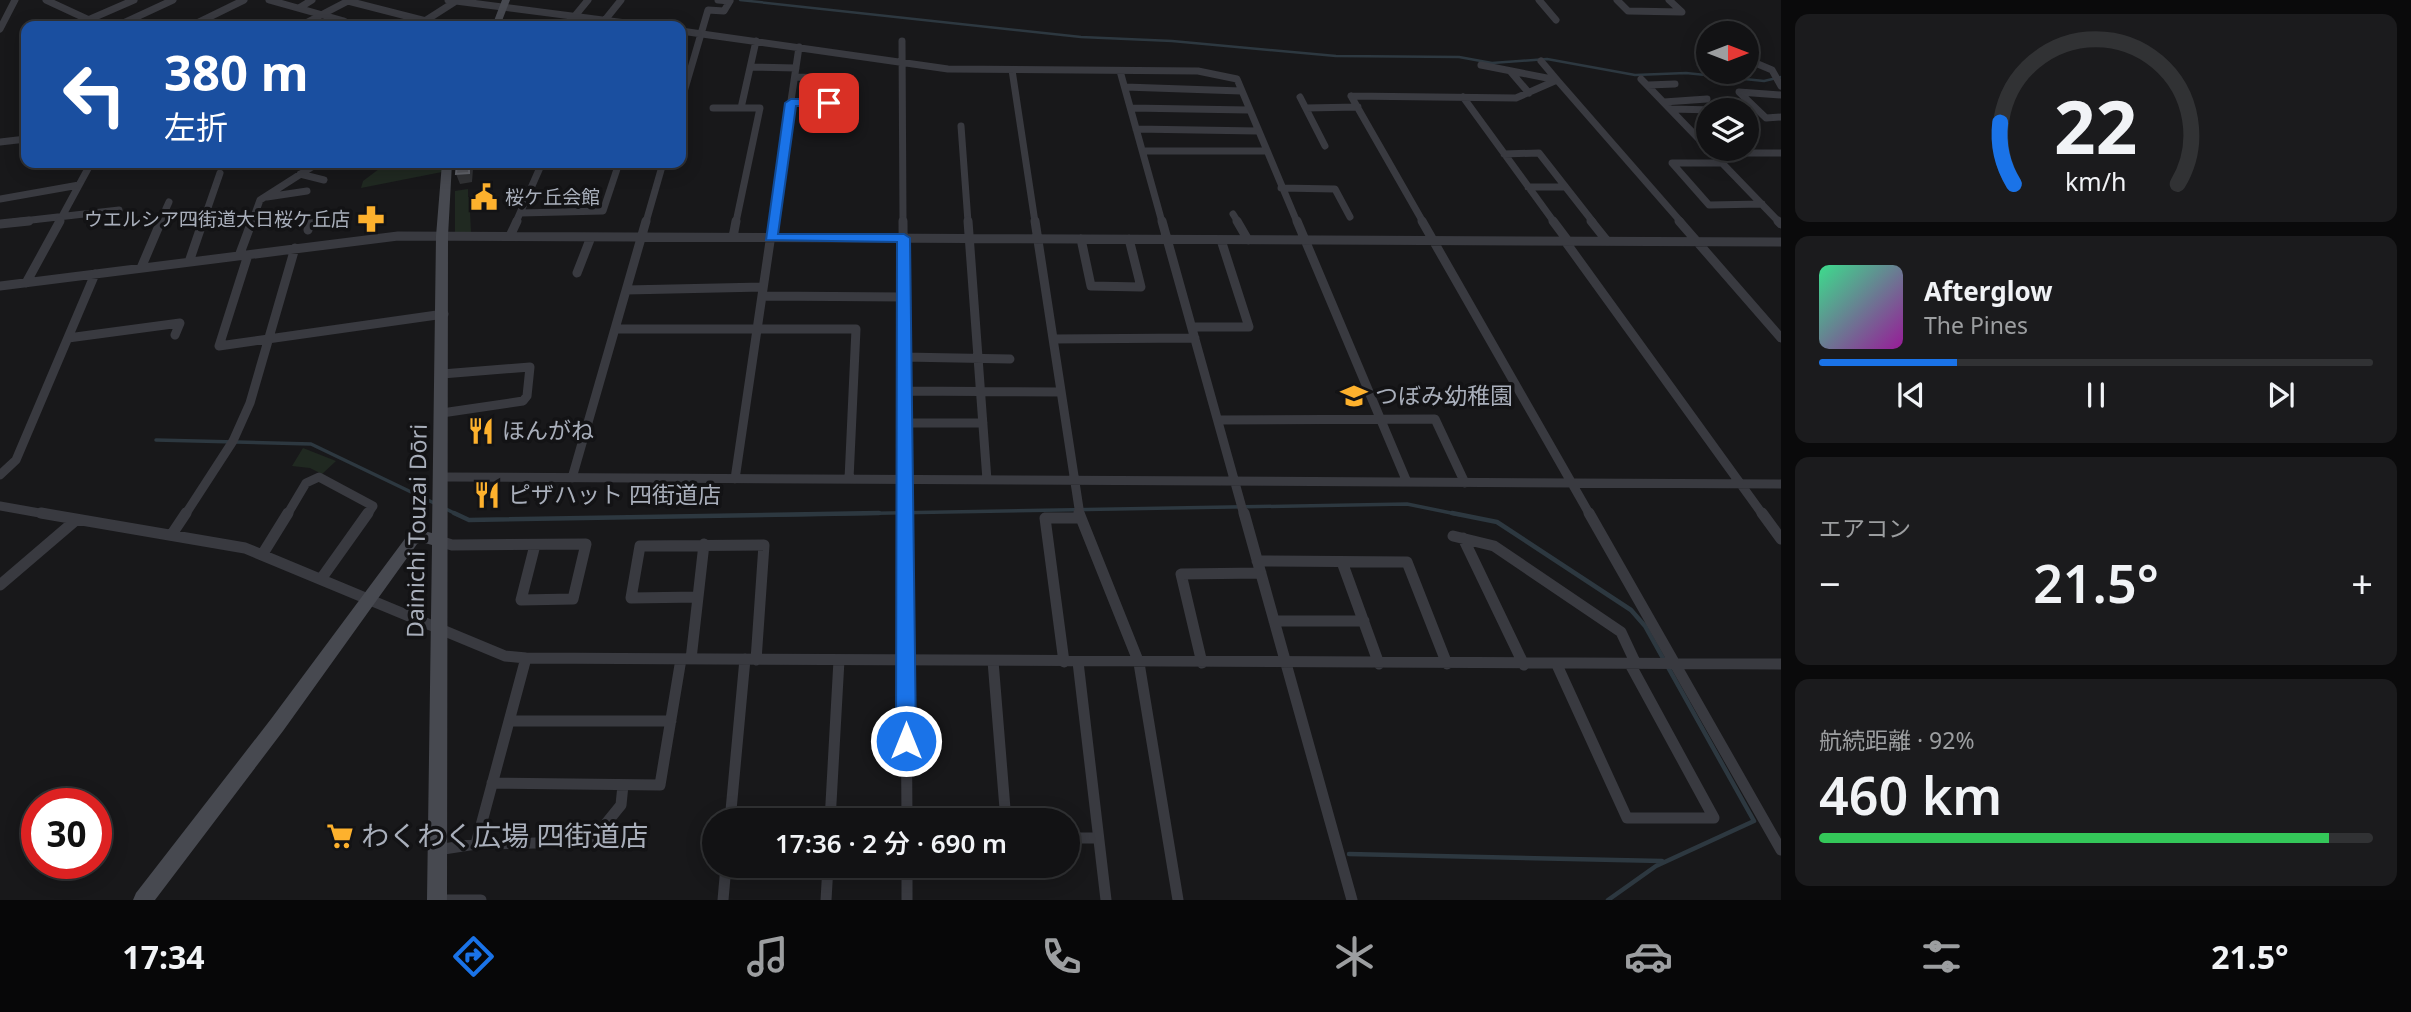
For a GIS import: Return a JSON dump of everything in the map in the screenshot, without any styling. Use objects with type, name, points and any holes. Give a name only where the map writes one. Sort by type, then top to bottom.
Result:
[{"type":"street","points":[[0,29],[15,0]]},
{"type":"street","points":[[46,0],[88,20],[134,0]]},
{"type":"street","points":[[128,21],[173,0]]},
{"type":"street","points":[[201,21],[244,0]]},
{"type":"street","points":[[270,0],[344,21]]},
{"type":"street","points":[[299,8],[312,0]]},
{"type":"street","points":[[310,21],[349,0],[426,21],[456,1]]},
{"type":"street","points":[[448,0],[505,4],[596,21]]},
{"type":"street","points":[[574,17],[588,0]]},
{"type":"street","points":[[602,21],[621,0]]},
{"type":"street","points":[[686,84],[708,10],[724,11],[730,1],[718,0]]},
{"type":"street","points":[[1539,0],[1556,20]]},
{"type":"street","points":[[1617,0],[1628,11],[1682,12],[1670,0]]},
{"type":"street","points":[[498,21],[505,4]]},
{"type":"street","points":[[686,31],[948,69],[1198,71],[1237,79],[1302,240],[1407,482]]},
{"type":"street","points":[[741,108],[756,41]]},
{"type":"street","points":[[902,41],[907,808]]},
{"type":"street","points":[[735,479],[799,47]]},
{"type":"street","points":[[1541,61],[1781,338]]},
{"type":"street","points":[[1759,64],[1772,70],[1780,84]]},
{"type":"street","points":[[686,65],[691,65]]},
{"type":"street","points":[[1481,65],[1557,80]]},
{"type":"street","points":[[751,67],[829,78]]},
{"type":"street","points":[[1012,70],[1080,518],[1139,663],[1178,900]]},
{"type":"street","points":[[1120,71],[1352,900]]},
{"type":"street","points":[[1510,71],[1529,93]]},
{"type":"street","points":[[1641,79],[1696,136]]},
{"type":"street","points":[[1557,80],[1516,98],[1351,96],[1573,483],[1669,663],[1781,850]]},
{"type":"street","points":[[1648,85],[1675,84]]},
{"type":"street","points":[[1125,87],[1241,91]]},
{"type":"street","points":[[1781,95],[1739,92],[1766,117],[1781,117]]},
{"type":"street","points":[[1300,97],[1325,146]]},
{"type":"street","points":[[1463,97],[1781,539]]},
{"type":"street","points":[[1664,102],[1696,100]]},
{"type":"street","points":[[791,103],[829,103]]},
{"type":"street","points":[[1306,108],[1357,107]]},
{"type":"street","points":[[713,108],[760,108],[733,237]]},
{"type":"street","points":[[1131,108],[1248,110]]},
{"type":"street","points":[[1670,108],[1696,109]]},
{"type":"street","points":[[961,125],[972,239],[987,480]]},
{"type":"street","points":[[1136,129],[1257,131]]},
{"type":"street","points":[[0,142],[21,140]]},
{"type":"street","points":[[1143,151],[1265,151]]},
{"type":"street","points":[[1504,154],[1539,153],[1607,241]]},
{"type":"street","points":[[1759,153],[1781,153]]},
{"type":"street","points":[[1762,204],[1709,205],[1672,163],[1722,163],[1762,204],[1781,224]]},
{"type":"street","points":[[26,283],[88,168]]},
{"type":"street","points":[[310,168],[263,197],[252,222],[219,346],[444,314]]},
{"type":"street","name":"Dainichi Touzai Dōri","points":[[437,900],[439,541],[444,314],[442,236],[447,168]]},
{"type":"street","points":[[510,236],[540,168]]},
{"type":"street","points":[[520,213],[603,211],[617,168]]},
{"type":"street","points":[[572,478],[662,168]]},
{"type":"street","points":[[189,262],[220,173]]},
{"type":"street","points":[[300,174],[324,180]]},
{"type":"street","points":[[0,199],[79,185]]},
{"type":"street","points":[[1528,187],[1565,187]]},
{"type":"street","points":[[1281,188],[1335,189],[1350,217]]},
{"type":"street","points":[[263,197],[307,191]]},
{"type":"street","points":[[141,268],[169,202]]},
{"type":"street","points":[[0,224],[119,210]]},
{"type":"street","points":[[1233,214],[1248,240]]},
{"type":"street","points":[[252,222],[311,216],[308,230]]},
{"type":"street","points":[[0,286],[393,237],[1781,242]]},
{"type":"street","points":[[577,273],[590,237]]},
{"type":"street","points":[[1081,239],[1091,286],[1141,286],[1129,239]]},
{"type":"street","points":[[1192,327],[1250,327],[1222,240]]},
{"type":"street","points":[[172,534],[233,441],[250,403],[271,339],[295,248]]},
{"type":"street","points":[[0,475],[16,460],[94,274]]},
{"type":"street","points":[[626,290],[904,297]]},
{"type":"street","points":[[68,338],[180,323],[175,335]]},
{"type":"street","points":[[615,329],[856,329],[849,479]]},
{"type":"street","points":[[1053,339],[1195,338]]},
{"type":"street","points":[[904,357],[1010,359]]},
{"type":"street","points":[[442,374],[530,366],[527,396],[523,401],[442,412]]},
{"type":"street","points":[[904,391],[1061,392]]},
{"type":"street","points":[[1218,420],[1435,419],[1465,482]]},
{"type":"street","points":[[905,423],[983,423]]},
{"type":"street","points":[[262,555],[306,482],[319,477],[373,506],[321,579]]},
{"type":"street","points":[[442,477],[1781,484]]},
{"type":"street","points":[[0,506],[245,548],[505,656],[526,658],[1524,665],[1781,664]]},
{"type":"street","points":[[1064,662],[1045,518],[1080,518]]},
{"type":"street","points":[[0,585],[76,520]]},
{"type":"street","points":[[143,900],[412,540],[420,536],[452,545],[586,544],[573,599],[521,600],[535,545]]},
{"type":"street","points":[[1524,665],[1458,537],[1494,546],[1621,632],[1633,664],[1714,818],[1627,818],[1557,665]]},
{"type":"street","points":[[492,783],[660,785],[698,597],[704,544]]},
{"type":"street","points":[[698,597],[631,598],[640,546],[764,545],[732,808]]},
{"type":"street","points":[[1257,561],[1407,562],[1447,664]]},
{"type":"street","points":[[1342,562],[1379,664]]},
{"type":"street","points":[[1202,663],[1181,574],[1261,573]]},
{"type":"street","points":[[1274,621],[1364,621]]},
{"type":"street","points":[[476,844],[526,658]]},
{"type":"street","points":[[831,808],[839,660]]},
{"type":"street","points":[[993,661],[1005,808]]},
{"type":"street","points":[[1077,662],[1106,900]]},
{"type":"street","points":[[509,721],[671,721]]},
{"type":"street","points":[[437,850],[476,844],[591,842],[621,805],[624,785]]},
{"type":"street","points":[[1080,838],[1098,838]]},
{"type":"street","points":[[723,900],[725,878]]},
{"type":"street","points":[[826,900],[827,878]]},
{"type":"street","points":[[907,878],[907,900]]},
{"type":"street","points":[[437,900],[481,900]]},
{"type":"shaded area","points":[[380,168],[442,168],[442,172],[361,188],[363,181]]},
{"type":"shaded area","points":[[468,189],[468,197],[474,196],[475,211],[470,212],[471,232],[455,232],[455,191]]},
{"type":"shaded area","points":[[303,448],[336,461],[322,474],[310,468],[292,466]]},
{"type":"building","points":[[457,168],[469,168],[469,173],[456,174]]},
{"type":"waterway","points":[[740,0],[1081,37],[1172,41],[1336,56],[1459,57],[1492,63],[1547,59],[1635,75],[1686,73],[1764,81],[1781,77]]},
{"type":"waterway","points":[[156,440],[311,444],[434,503]]},
{"type":"waterway","points":[[776,515],[1407,504],[1461,515]]},
{"type":"waterway","points":[[444,508],[454,513]]},
{"type":"waterway","points":[[454,513],[469,520],[879,513]]},
{"type":"waterway","points":[[454,513],[458,515]]},
{"type":"waterway","points":[[1452,513],[1497,522],[1631,610],[1645,626],[1754,821],[1656,866],[1608,900]]},
{"type":"waterway","points":[[1349,854],[1662,861]]},
{"type":"place","name":"桜ケ丘会館","points":[[484,197]]},
{"type":"place","name":"ウエルシア四街道大日桜ケ丘店","points":[[371,219]]},
{"type":"place","name":"つぼみ幼稚園","points":[[1354,396]]},
{"type":"place","name":"ほんがね","points":[[481,431]]},
{"type":"place","name":"ピザハット 四街道店","points":[[487,495]]},
{"type":"place","name":"わくわく広場 四街道店","points":[[340,836]]},
{"type":"route","points":[[829,103],[791,103],[771,238],[904,238],[903,537],[906,741]]}]
